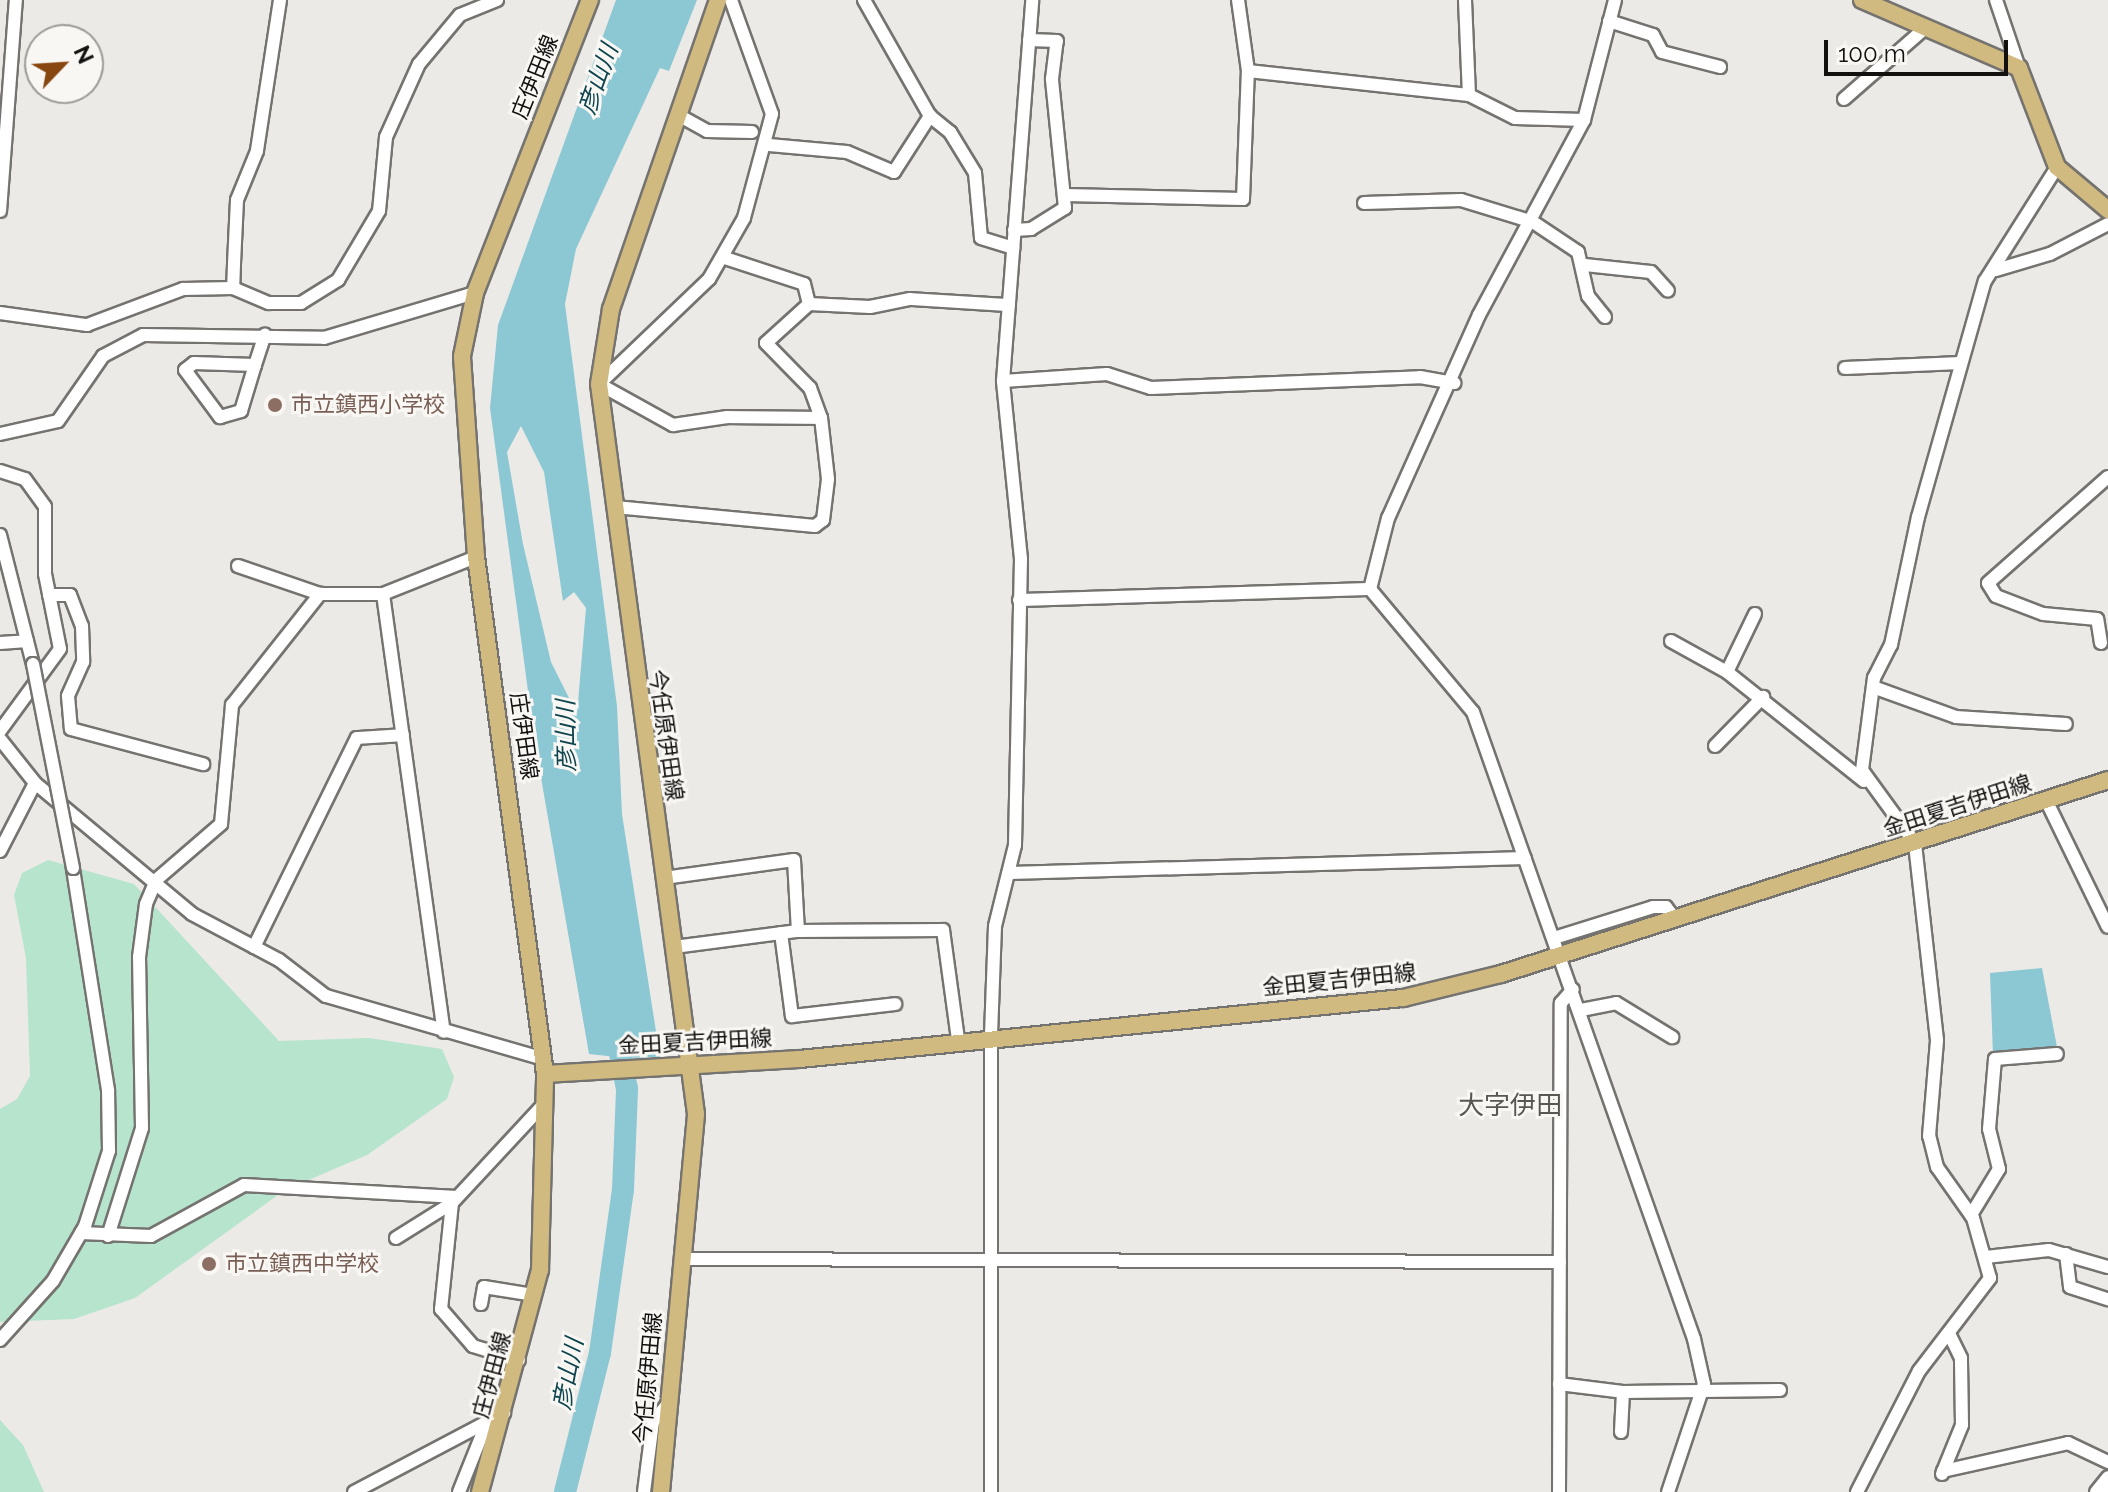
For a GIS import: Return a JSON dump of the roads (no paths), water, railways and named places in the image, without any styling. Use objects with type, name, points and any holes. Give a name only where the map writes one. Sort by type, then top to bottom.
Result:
[{"type":"main road","name":"庄伊田線","points":[[480,1492],[519,1360],[534,1295],[546,1202],[544,1104],[548,1069],[476,557],[462,384],[475,293],[590,0]]},
{"type":"main road","name":"今任原伊田線","points":[[661,1492],[666,1406],[697,1148],[690,1063],[599,384],[611,309],[718,0]]},
{"type":"main road","points":[[1862,0],[2019,68],[2057,167],[2108,210]]},
{"type":"main road","name":"金田夏吉伊田線","points":[[548,1069],[800,1059],[991,1035],[1403,998],[1561,955],[2108,780]]},
{"type":"street","points":[[0,211],[16,0]]},
{"type":"street","points":[[233,288],[237,200],[257,151],[280,0]]},
{"type":"street","points":[[0,313],[87,325],[183,289],[233,288],[269,303],[301,303],[338,280],[379,211],[386,137],[419,64],[460,15],[497,0]]},
{"type":"street","points":[[731,0],[768,93],[769,145],[725,258],[599,384],[673,425],[727,417],[821,418]]},
{"type":"street","points":[[864,0],[930,116],[950,132],[975,173],[981,238],[1013,248]]},
{"type":"street","points":[[991,1492],[991,1035],[995,926],[1010,873],[1019,600],[1003,381],[1032,0]]},
{"type":"street","points":[[1065,195],[1243,199],[1248,71],[1238,0]]},
{"type":"street","points":[[1465,0],[1469,95]]},
{"type":"street","points":[[1370,589],[1388,518],[1454,383],[1479,315],[1533,222],[1584,120],[1615,0]]},
{"type":"street","points":[[1996,0],[2019,68]]},
{"type":"street","points":[[1609,21],[1653,35],[1662,52],[1720,67]]},
{"type":"street","points":[[0,26],[14,26]]},
{"type":"street","points":[[1844,99],[1924,29]]},
{"type":"street","points":[[1014,230],[1058,215],[1065,195],[1053,88],[1057,41],[1029,40]]},
{"type":"street","points":[[1248,71],[1469,95],[1515,118],[1584,120]]},
{"type":"street","points":[[680,116],[707,131],[752,132]]},
{"type":"street","points":[[769,145],[807,154],[847,152],[894,172],[930,116]]},
{"type":"street","points":[[1866,783],[1873,687],[1891,645],[1960,363],[1985,281],[1996,270],[2041,184],[2057,167]]},
{"type":"street","points":[[1364,203],[1461,200],[1533,222],[1568,241],[1585,265],[1588,296],[1605,317]]},
{"type":"street","points":[[1996,270],[2050,254],[2108,224]]},
{"type":"street","points":[[725,258],[804,284],[809,304]]},
{"type":"street","points":[[1585,265],[1651,272],[1668,291]]},
{"type":"street","points":[[0,434],[58,421],[103,356],[143,335],[324,338],[475,293]]},
{"type":"street","points":[[615,507],[815,526],[823,520],[828,479],[821,418],[810,388],[766,343],[809,304],[870,307],[910,299],[1009,305]]},
{"type":"street","points":[[255,365],[194,363],[185,370],[220,417],[241,411],[265,335]]},
{"type":"street","points":[[1845,368],[1960,363]]},
{"type":"street","points":[[1003,381],[1107,374],[1151,388],[1420,377],[1454,383]]},
{"type":"street","points":[[0,471],[25,479],[45,507],[49,595],[60,649],[0,731]]},
{"type":"street","points":[[2101,643],[2097,619],[2043,614],[1996,596],[1988,583],[2108,477]]},
{"type":"street","points":[[0,541],[5,579],[33,664],[73,868],[108,1090],[109,1151],[81,1233],[53,1281],[0,1340]]},
{"type":"street","points":[[238,566],[320,594],[383,594],[476,557]]},
{"type":"street","points":[[1019,600],[1370,589]]},
{"type":"street","points":[[1370,589],[1473,712],[1581,1010],[1694,1339],[1701,1395],[1668,1492]]},
{"type":"street","points":[[108,1236],[142,1128],[140,944],[156,880],[221,824],[232,705],[320,594]]},
{"type":"street","points":[[383,594],[444,1032]]},
{"type":"street","points":[[49,595],[70,595],[82,626],[83,662],[68,696],[71,729],[203,764]]},
{"type":"street","points":[[1727,672],[1755,614]]},
{"type":"street","points":[[0,643],[27,641]]},
{"type":"street","points":[[1671,641],[1727,672],[1763,697],[1866,783],[1915,843],[1937,1040],[1929,1136],[1937,1167],[1971,1215],[1986,1257],[1986,1291],[1919,1371],[1857,1492]]},
{"type":"street","points":[[1873,687],[1956,717],[2066,724]]},
{"type":"street","points":[[1715,746],[1763,697]]},
{"type":"street","points":[[254,947],[357,738],[403,735]]},
{"type":"street","points":[[0,739],[35,783],[156,880],[192,914],[254,947],[326,996],[444,1032],[548,1069]]},
{"type":"street","points":[[0,851],[35,783]]},
{"type":"street","points":[[2046,800],[2108,927]]},
{"type":"street","points":[[1010,873],[1525,858]]},
{"type":"street","points":[[664,878],[794,860],[798,931]]},
{"type":"street","points":[[1554,938],[1653,907],[1666,907],[1675,919]]},
{"type":"street","points":[[674,947],[798,931],[943,930],[958,1039]]},
{"type":"street","points":[[781,933],[792,1016],[895,1004]]},
{"type":"street","points":[[1559,1492],[1561,1003],[1573,989]]},
{"type":"street","points":[[1581,1010],[1616,1003],[1672,1037]]},
{"type":"street","points":[[1971,1215],[1999,1169],[1989,1129],[1995,1059],[2057,1054]]},
{"type":"street","points":[[396,1238],[454,1200],[544,1104]]},
{"type":"street","points":[[81,1233],[151,1236],[244,1185],[454,1200]]},
{"type":"street","points":[[454,1200],[441,1309],[473,1346],[519,1360]]},
{"type":"street","points":[[1986,1257],[2066,1254],[2108,1267]]},
{"type":"street","points":[[2066,1254],[2070,1287],[2108,1299]]},
{"type":"street","points":[[686,1259],[1560,1262]]},
{"type":"street","points":[[481,1304],[484,1287],[534,1295]]},
{"type":"street","points":[[1949,1333],[1961,1358],[1962,1425],[1942,1473],[2068,1443],[2108,1462]]},
{"type":"street","points":[[1559,1384],[1623,1392],[1701,1395],[1780,1390]]},
{"type":"street","points":[[1621,1432],[1623,1392]]},
{"type":"street","points":[[644,1492],[653,1422],[666,1406]]},
{"type":"street","points":[[354,1492],[504,1413]]},
{"type":"street","points":[[459,1492],[487,1422]]},
{"type":"street","points":[[2096,1492],[2108,1477]]},
{"type":"water","points":[[616,0],[697,0],[669,71],[660,68],[576,249],[565,304],[617,706],[622,814],[660,1057],[626,1058],[589,1054],[535,743],[490,408],[498,325]],"holes":[[[521,426],[544,472],[563,601],[574,592],[586,608],[577,714],[551,662],[523,544],[507,452]]]},
{"type":"water","points":[[2042,968],[2057,1047],[1993,1055],[1990,973]]},
{"type":"waterway","name":"彦山川","points":[[565,1492],[600,1353],[623,1190],[627,1089],[615,1029]]},
{"type":"place","name":"市立鎮西小学校","points":[[275,405]]},
{"type":"place","name":"市立鎮西中学校","points":[[209,1264]]},
{"type":"district","name":"大字伊田","points":[[1510,1106]]}]
